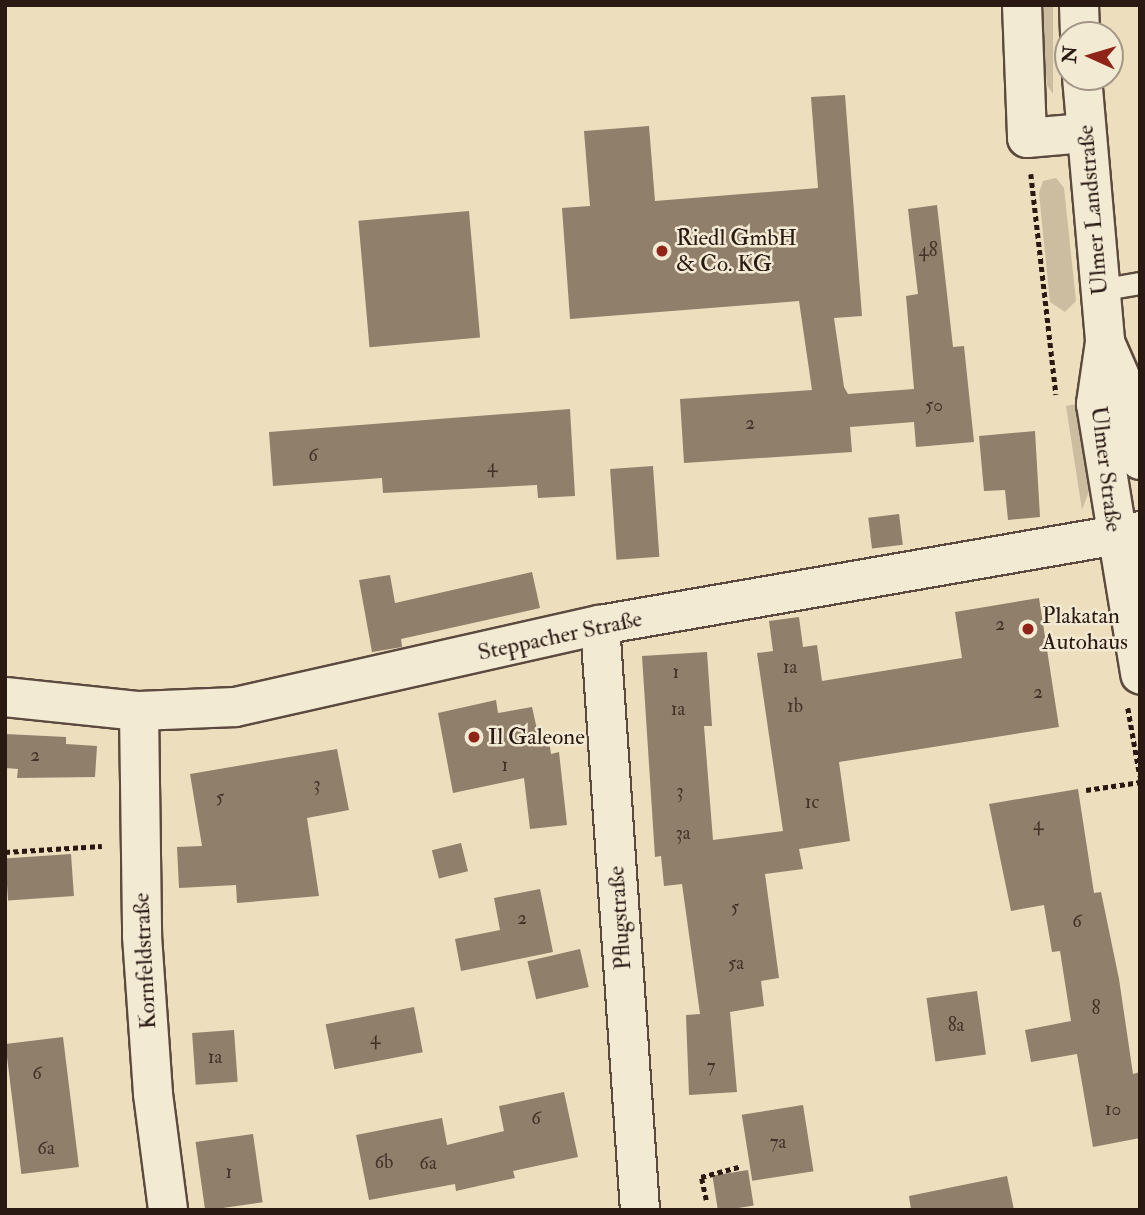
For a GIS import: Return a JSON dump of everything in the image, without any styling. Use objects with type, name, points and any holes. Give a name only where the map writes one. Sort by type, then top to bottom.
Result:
[{"type":"street","points":[[1022,5],[1027,138],[1085,134]]},
{"type":"street","name":"Ulmer Landstraße","points":[[1083,91],[1105,342]]},
{"type":"street","name":"Ulmer Straße","points":[[1105,342],[1129,397],[1140,460]]},
{"type":"street","name":"Ulmer Straße","points":[[1105,342],[1096,404],[1127,533],[1140,674]]},
{"type":"street","name":"Steppacher Straße","points":[[5,697],[139,710],[236,707],[600,625],[1127,533]]},
{"type":"street","name":"Pflugstraße","points":[[600,625],[640,1210]]},
{"type":"street","name":"Kornfeldstraße","points":[[139,710],[141,843],[153,1094],[168,1210]]},
{"type":"lane","points":[[1099,290],[1140,283]]},
{"type":"path","points":[[1086,790],[1140,782]]},
{"type":"path","points":[[5,852],[141,843]]},
{"type":"path","points":[[706,1200],[701,1177],[742,1166]]},
{"type":"shaded area","points":[[1041,5],[1053,5],[1053,94],[1047,85]]},
{"type":"shaded area","points":[[1056,178],[1064,188],[1076,301],[1065,312],[1050,302],[1039,193],[1043,181]]},
{"type":"shaded area","points":[[1083,403],[1094,478],[1082,510],[1066,406]]},
{"type":"building","points":[[845,95],[862,316],[834,318],[844,387],[848,394],[914,389],[906,296],[918,294],[908,209],[937,205],[953,347],[964,346],[974,442],[916,447],[914,422],[850,427],[852,452],[684,463],[680,399],[812,390],[799,301],[570,319],[562,208],[590,206],[584,131],[649,126],[655,201],[818,188],[811,97]]},
{"type":"building","points":[[469,211],[480,338],[369,347],[358,221]]},
{"type":"building","points":[[570,409],[575,496],[538,498],[537,485],[383,493],[382,478],[273,486],[269,432]]},
{"type":"building","points":[[1035,431],[1040,517],[1008,520],[1005,490],[984,491],[979,436]]},
{"type":"building","points":[[653,466],[659,557],[616,560],[610,469]]},
{"type":"building","points":[[899,514],[903,545],[872,549],[868,518]]},
{"type":"building","points":[[532,572],[540,608],[401,639],[402,647],[372,652],[359,580],[390,575],[395,603]]},
{"type":"building","points":[[1039,598],[1059,727],[839,762],[850,841],[799,849],[803,869],[765,874],[779,978],[761,981],[764,1006],[730,1012],[737,1092],[689,1095],[686,1015],[700,1014],[682,884],[664,886],[661,856],[655,857],[642,656],[707,652],[712,726],[704,726],[713,840],[783,831],[757,653],[773,651],[769,621],[799,617],[803,647],[817,645],[822,681],[962,658],[955,612]]},
{"type":"building","points":[[496,700],[498,713],[532,707],[538,734],[548,733],[551,754],[559,752],[567,825],[530,829],[524,778],[453,793],[438,713]]},
{"type":"building","points":[[5,734],[66,737],[66,744],[97,746],[95,777],[17,778],[18,769],[5,768]]},
{"type":"building","points":[[337,749],[349,810],[307,818],[319,896],[237,903],[236,885],[179,888],[177,847],[202,846],[190,774]]},
{"type":"building","points":[[1078,789],[1094,893],[1101,892],[1119,979],[1133,1074],[1140,1072],[1140,1138],[1093,1147],[1077,1054],[1031,1062],[1025,1030],[1071,1021],[1060,951],[1052,952],[1044,905],[1011,911],[989,804]]},
{"type":"building","points":[[461,843],[468,871],[439,878],[432,850]]},
{"type":"building","points":[[71,854],[74,896],[8,901],[5,859]]},
{"type":"building","points":[[540,889],[553,952],[461,971],[455,939],[500,930],[494,898]]},
{"type":"building","points":[[580,949],[589,987],[536,999],[527,961]]},
{"type":"building","points":[[977,991],[986,1054],[935,1061],[926,998]]},
{"type":"building","points":[[414,1007],[423,1052],[334,1069],[326,1024]]},
{"type":"building","points":[[234,1030],[238,1082],[196,1085],[192,1033]]},
{"type":"building","points":[[63,1037],[79,1167],[21,1174],[5,1044]]},
{"type":"building","points":[[564,1092],[578,1157],[513,1171],[515,1178],[456,1191],[455,1184],[369,1200],[356,1135],[442,1118],[447,1145],[504,1131],[499,1106]]},
{"type":"building","points":[[803,1105],[813,1171],[752,1181],[742,1115]]},
{"type":"building","points":[[253,1134],[263,1202],[205,1210],[196,1142]]},
{"type":"building","points":[[748,1170],[754,1206],[718,1210],[712,1176]]},
{"type":"building","points":[[1007,1176],[1014,1210],[911,1210],[909,1196]]},
{"type":"place","name":"Riedl GmbH & Co. KG","points":[[662,251]]},
{"type":"place","name":"Plakatan Autohaus","points":[[1028,629]]},
{"type":"place","name":"Il Galeone","points":[[474,737]]}]
